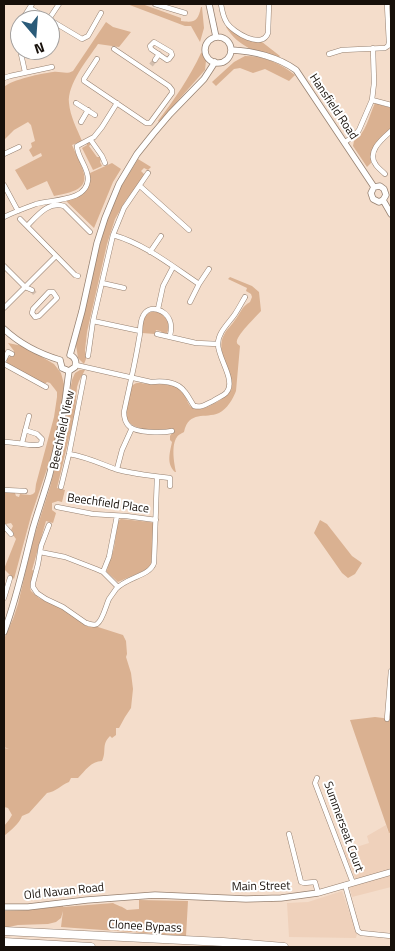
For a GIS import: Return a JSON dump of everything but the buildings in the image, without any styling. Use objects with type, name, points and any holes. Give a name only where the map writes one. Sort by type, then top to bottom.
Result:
[{"type":"highway","name":"Clonee Bypass","points":[[4,932],[223,942],[284,947]]},
{"type":"highway","points":[[4,942],[91,947]]},
{"type":"street","points":[[155,4],[176,12],[185,13]]},
{"type":"street","points":[[209,4],[216,36]]},
{"type":"street","points":[[222,4],[222,13],[229,25],[240,34],[253,40],[260,40],[264,39],[268,34],[269,4]]},
{"type":"street","points":[[329,54],[342,50],[385,48],[388,46],[387,4]]},
{"type":"street","points":[[60,26],[84,39],[88,36],[101,14]]},
{"type":"street","points":[[216,36],[227,39],[232,50],[229,58],[219,63],[208,58],[205,50],[209,40],[216,36]]},
{"type":"street","points":[[154,42],[172,54],[168,60],[159,54],[150,48],[154,42]]},
{"type":"street","points":[[345,142],[359,130],[372,100],[374,83],[373,48]]},
{"type":"street","points":[[97,59],[85,75],[84,81],[146,122],[152,121],[172,92],[169,86],[114,49]]},
{"type":"street","name":"Hansfield Road","points":[[232,50],[240,50],[275,59],[296,70],[374,188]]},
{"type":"street","points":[[147,71],[159,54]]},
{"type":"street","points":[[23,60],[26,72]]},
{"type":"street","points":[[70,355],[82,311],[96,243],[119,184],[148,140],[202,81],[215,62]]},
{"type":"street","points":[[4,78],[52,67]]},
{"type":"street","points":[[372,100],[391,106]]},
{"type":"street","points":[[76,103],[95,115]]},
{"type":"street","points":[[4,217],[37,204],[70,198],[84,190],[88,178],[76,148],[98,132],[117,103]]},
{"type":"street","points":[[81,122],[88,110]]},
{"type":"street","points":[[100,118],[105,122]]},
{"type":"street","points":[[384,174],[374,164],[373,154],[375,148],[391,131]]},
{"type":"street","points":[[90,139],[105,163]]},
{"type":"street","points":[[4,154],[19,147]]},
{"type":"street","points":[[369,167],[374,164]]},
{"type":"street","points":[[88,356],[93,321],[113,235],[124,208],[148,173]]},
{"type":"street","points":[[4,185],[18,211]]},
{"type":"street","points":[[140,186],[189,230]]},
{"type":"street","points":[[380,186],[388,190],[386,197],[383,200],[376,201],[372,199],[371,193],[374,188],[380,186]]},
{"type":"street","points":[[383,200],[391,214]]},
{"type":"street","points":[[27,226],[46,208],[60,205],[64,206],[90,232]]},
{"type":"street","points":[[20,219],[78,276]]},
{"type":"street","points":[[113,235],[121,237],[150,252],[199,284]]},
{"type":"street","points":[[150,252],[161,236]]},
{"type":"street","points":[[4,308],[56,256]]},
{"type":"street","points":[[4,266],[25,286],[32,290]]},
{"type":"street","points":[[158,309],[163,286],[173,267]]},
{"type":"street","points":[[190,302],[209,269]]},
{"type":"street","points":[[102,283],[124,288]]},
{"type":"street","points":[[50,292],[53,292],[57,297],[39,316],[35,316],[31,312],[42,300],[50,292]]},
{"type":"street","points":[[36,294],[42,300]]},
{"type":"street","points":[[76,365],[151,382],[170,383],[185,391],[194,406],[204,406],[225,394],[230,384],[218,344],[222,331],[245,297]]},
{"type":"street","points":[[168,433],[148,432],[132,428],[126,422],[124,414],[143,315],[150,310],[158,309],[165,313],[171,326],[170,336]]},
{"type":"street","points":[[93,321],[140,331]]},
{"type":"street","points":[[4,329],[32,349],[60,360]]},
{"type":"street","points":[[157,334],[196,343],[218,344]]},
{"type":"street","points":[[4,360],[8,352],[12,354]]},
{"type":"street","points":[[60,360],[65,355],[70,355],[74,358],[76,365]]},
{"type":"street","points":[[60,360],[62,368],[69,371]]},
{"type":"street","points":[[4,364],[46,387]]},
{"type":"street","points":[[69,371],[76,365]]},
{"type":"street","points":[[4,632],[58,440],[65,408],[69,371]]},
{"type":"street","name":"Beechfield View","points":[[61,487],[84,377]]},
{"type":"street","points":[[22,443],[29,416]]},
{"type":"street","points":[[117,469],[122,450],[132,428]]},
{"type":"street","points":[[4,442],[37,446],[41,444],[40,436],[25,430]]},
{"type":"street","points":[[69,454],[86,457],[117,469],[145,476],[170,478],[170,486]]},
{"type":"street","points":[[48,525],[32,587],[34,591],[90,625],[99,623],[110,598],[118,587],[130,578],[149,571],[153,567],[157,477]]},
{"type":"street","points":[[4,490],[25,491]]},
{"type":"street","name":"Beechfield Place","points":[[58,507],[93,514],[156,520]]},
{"type":"street","points":[[103,572],[109,557],[117,516]]},
{"type":"street","points":[[4,526],[11,534]]},
{"type":"street","points":[[40,552],[65,557],[103,572],[118,587]]},
{"type":"street","points":[[4,598],[5,586],[10,578]]},
{"type":"street","points":[[387,719],[391,671]]},
{"type":"street","name":"Summerseat Court","points":[[317,778],[315,781],[316,787],[353,882]]},
{"type":"street","points":[[289,834],[301,882],[315,882],[318,893]]},
{"type":"street","name":"Main Street","points":[[127,896],[290,898],[318,893],[391,872]]},
{"type":"street","points":[[344,885],[358,930],[361,933],[391,936]]},
{"type":"street","name":"Old Navan Road","points":[[4,907],[28,907],[127,896]]},
{"type":"shaded area","points":[[127,4],[142,4],[181,18],[181,21],[186,22],[195,20],[202,7],[204,28],[200,42],[191,26],[185,26]]},
{"type":"shaded area","points":[[106,22],[113,27],[131,32],[119,47],[98,44],[79,72],[71,88],[69,96],[70,108],[82,141],[72,145],[84,173],[82,185],[68,193],[54,196],[47,181],[27,190],[15,170],[42,156],[41,153],[33,157],[29,150],[32,147],[31,143],[35,141],[31,125],[28,122],[14,130],[4,140],[4,87],[35,75],[73,71]]},
{"type":"shaded area","points":[[227,26],[243,38],[262,42],[280,56],[278,59],[249,48],[231,34]]},
{"type":"shaded area","points":[[203,52],[206,61],[205,70],[159,122],[158,121]]},
{"type":"shaded area","points":[[245,56],[259,57],[272,61],[295,75],[289,81],[265,69],[253,73],[240,68],[234,69],[216,86],[212,82],[234,62]]},
{"type":"shaded area","points":[[375,103],[391,108],[391,128],[374,146],[371,163],[367,167],[353,146],[354,141],[362,134]]},
{"type":"shaded area","points":[[88,142],[91,144],[89,146],[97,157],[101,159],[102,166],[93,170],[82,148]]},
{"type":"shaded area","points":[[138,159],[151,167],[148,170],[144,168],[141,171],[145,175],[144,177],[126,200],[115,219],[107,244],[87,332],[86,359],[84,364],[78,358],[76,345],[97,255],[107,219],[119,190]]},
{"type":"shaded area","points":[[112,163],[121,169],[113,182],[94,228],[65,200],[88,186],[90,173]]},
{"type":"shaded area","points":[[230,277],[252,286],[259,292],[261,311],[242,331],[237,340],[240,346],[236,391],[233,397],[219,413],[198,416],[186,425],[184,432],[175,440],[175,472],[170,465],[169,458],[172,442],[170,436],[174,429],[153,430],[138,428],[128,420],[126,407],[132,386],[138,383],[176,387],[183,392],[191,407],[197,409],[211,405],[229,393],[232,383],[223,358],[222,339],[252,297],[246,291],[247,288],[228,279]]},
{"type":"shaded area","points":[[156,311],[167,320],[169,326],[167,333],[156,330],[155,334],[142,333],[143,321],[146,316],[148,313]]},
{"type":"shaded area","points":[[8,343],[23,346],[54,364],[61,373],[64,384],[61,416],[51,457],[31,516],[14,579],[4,569],[16,539],[11,530],[13,526],[11,523],[4,523],[4,491],[15,493],[19,497],[20,494],[30,495],[35,492],[54,417],[57,392],[50,383],[43,383],[7,363],[7,359],[12,356],[14,351]]},
{"type":"shaded area","points":[[85,370],[77,387],[75,413],[57,488],[65,490],[62,502],[52,503],[52,510],[56,513],[53,523],[46,521],[32,570],[34,571],[30,588],[39,598],[63,609],[89,627],[98,627],[123,635],[126,641],[126,657],[133,689],[131,708],[119,728],[116,728],[116,735],[112,738],[110,736],[107,739],[102,761],[91,765],[78,778],[71,778],[69,782],[47,793],[4,836],[4,826],[12,815],[8,808],[4,807],[4,748],[9,749],[4,747],[4,639],[18,604],[33,540],[50,487],[61,443],[72,380],[75,373]]},
{"type":"shaded area","points":[[121,519],[150,522],[153,523],[154,527],[150,567],[118,582],[107,570],[114,548],[118,521]]},
{"type":"shaded area","points":[[320,520],[327,524],[352,556],[362,563],[355,574],[348,578],[342,573],[314,533]]},
{"type":"shaded area","points":[[375,717],[391,719],[391,832],[389,833],[350,720]]},
{"type":"shaded area","points":[[386,825],[388,832],[391,832],[391,887],[352,897],[349,886],[357,883],[344,851],[369,843],[367,836]]},
{"type":"shaded area","points":[[342,891],[357,934],[356,938],[289,937],[287,903],[308,902]]},
{"type":"shaded area","points":[[139,900],[188,901],[186,936],[61,927],[63,911],[61,918],[56,922],[4,928],[4,911],[113,903],[127,910],[139,909]]},
{"type":"tunnel","points":[[151,65],[155,60]]},
{"type":"tunnel","points":[[32,290],[36,295]]}]
